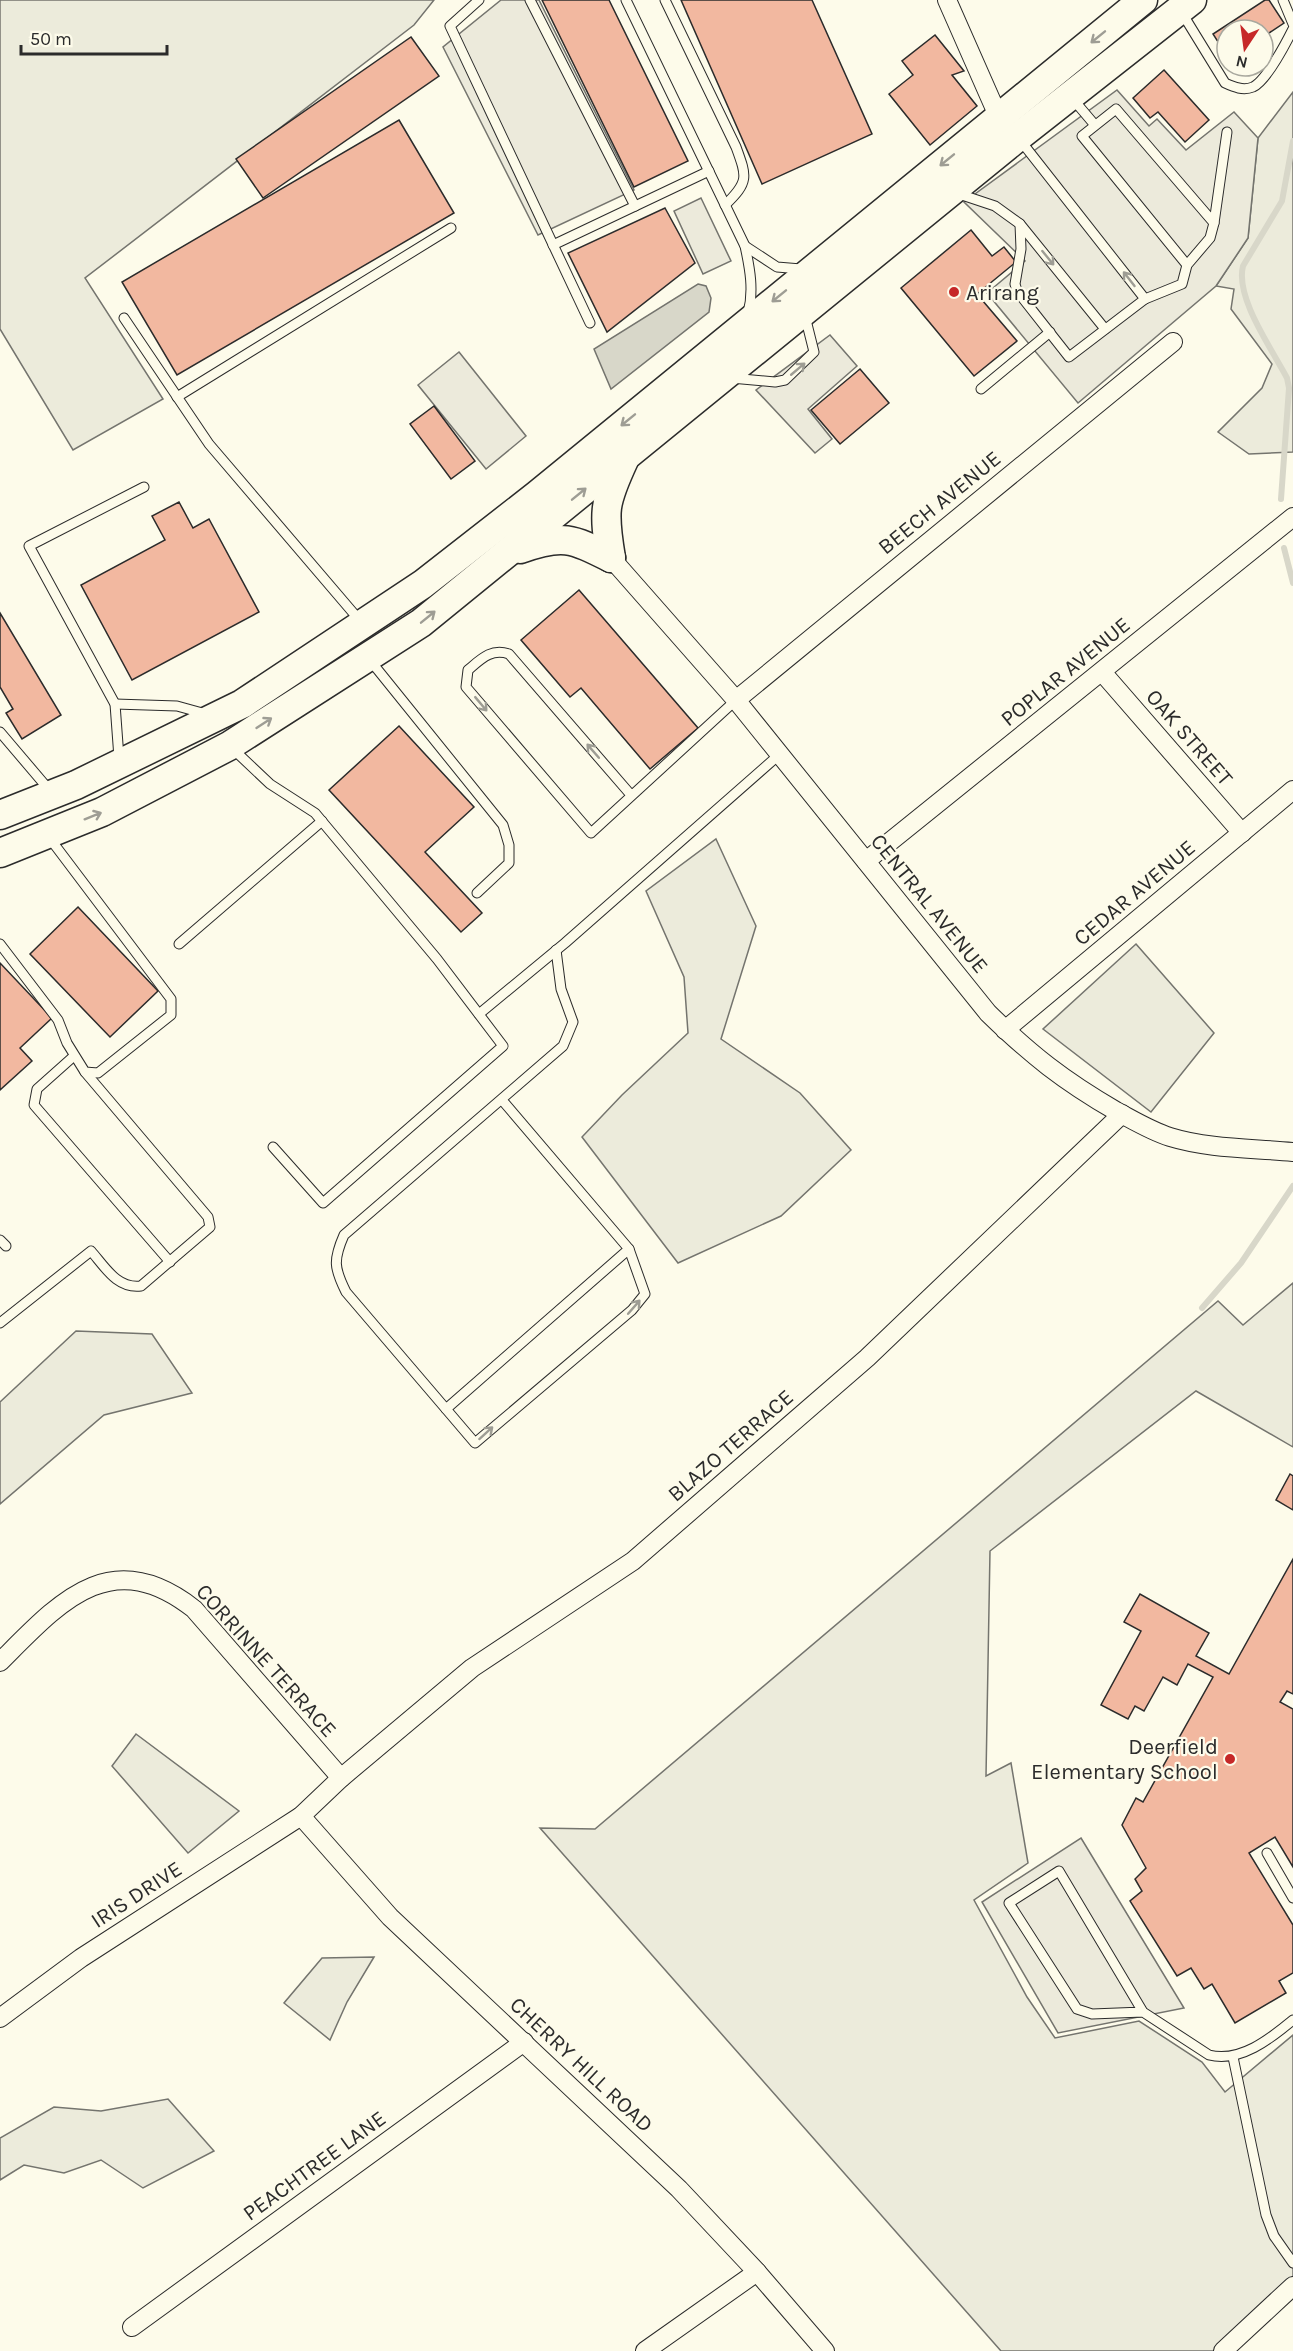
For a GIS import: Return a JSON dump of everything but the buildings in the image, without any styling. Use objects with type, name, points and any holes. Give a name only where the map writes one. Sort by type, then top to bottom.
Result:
[{"type":"highway","points":[[0,853],[102,812],[229,746],[421,623],[951,191],[1008,128],[1143,0]]},
{"type":"highway","points":[[0,815],[120,764],[242,704],[423,584],[528,502],[812,270],[1008,128],[1070,96],[1186,5]]},
{"type":"highway","points":[[611,558],[604,517],[606,505],[627,455]]},
{"type":"highway","points":[[504,555],[556,539],[580,543],[611,558]]},
{"type":"street","points":[[947,0],[1008,128]]},
{"type":"street","name":"BEECH AVENUE","points":[[736,700],[1173,342]]},
{"type":"street","name":"POPLAR AVENUE","points":[[866,861],[1293,517]]},
{"type":"street","name":"CENTRAL AVENUE","points":[[611,558],[736,700],[988,1013],[1030,1055],[1077,1089],[1169,1136],[1204,1144],[1293,1152]]},
{"type":"street","name":"OAK STREET","points":[[1102,672],[1242,833]]},
{"type":"street","name":"CEDAR AVENUE","points":[[1005,1030],[1293,790]]},
{"type":"street","name":"BLAZO TERRACE","points":[[301,1816],[341,1778],[472,1668],[633,1561],[867,1358],[1122,1114]]},
{"type":"street","name":"CORRINNE TERRACE","points":[[0,1662],[55,1607],[76,1593],[95,1585],[116,1581],[138,1581],[158,1587],[178,1596],[194,1609],[341,1778]]},
{"type":"street","name":"IRIS DRIVE","points":[[0,2018],[81,1958],[301,1816]]},
{"type":"street","name":"CHERRY HILL ROAD","points":[[301,1816],[390,1917],[680,2189],[757,2272],[825,2351]]},
{"type":"street","name":"PEACHTREE LANE","points":[[132,2327],[524,2042]]},
{"type":"street","points":[[645,2351],[757,2272]]},
{"type":"street","points":[[1230,2349],[1293,2286]]},
{"type":"lane","points":[[479,0],[450,26],[590,323]]},
{"type":"lane","points":[[530,0],[635,206]]},
{"type":"lane","points":[[626,0],[745,246],[750,268],[752,300],[746,324]]},
{"type":"lane","points":[[665,0],[736,147],[745,172],[742,188],[725,205]]},
{"type":"lane","points":[[1283,0],[1293,24]]},
{"type":"lane","points":[[1186,5],[1226,83],[1238,89],[1251,88],[1260,83],[1293,29]]},
{"type":"lane","points":[[1070,96],[1094,124]]},
{"type":"lane","points":[[1187,265],[1082,136],[1094,124],[1116,109],[1214,223]]},
{"type":"lane","points":[[1008,128],[1145,299]]},
{"type":"lane","points":[[1020,224],[1021,249],[1015,284],[1017,291],[1070,357],[1145,299],[1182,284],[1187,265],[1210,238],[1227,132]]},
{"type":"lane","points":[[553,245],[709,171]]},
{"type":"lane","points":[[951,191],[995,206],[1020,224],[1106,329]]},
{"type":"lane","points":[[177,397],[451,228]]},
{"type":"lane","points":[[745,246],[777,267],[812,270]]},
{"type":"lane","points":[[723,377],[775,382],[785,380],[814,352],[803,311]]},
{"type":"lane","points":[[124,318],[209,444],[363,624]]},
{"type":"lane","points":[[981,389],[1050,332]]},
{"type":"lane","points":[[120,764],[116,704],[29,546],[144,488]]},
{"type":"lane","points":[[632,795],[509,654],[499,651],[489,653],[468,670],[466,687],[591,832],[632,795],[736,700]]},
{"type":"lane","points":[[368,657],[503,825],[509,845],[509,863],[477,893]]},
{"type":"lane","points":[[116,704],[177,706],[217,716]]},
{"type":"lane","points":[[0,732],[52,794]]},
{"type":"lane","points":[[229,746],[270,784],[315,813],[437,959],[503,1046],[323,1203],[273,1147]]},
{"type":"lane","points":[[478,1014],[556,950],[780,754]]},
{"type":"lane","points":[[179,944],[322,821]]},
{"type":"lane","points":[[46,834],[171,999],[171,1015],[98,1073],[85,1072]]},
{"type":"lane","points":[[0,944],[58,1020],[74,1056],[85,1072],[208,1217],[210,1227],[141,1287],[130,1287],[117,1281],[91,1251],[0,1323]]},
{"type":"lane","points":[[502,1100],[629,1249],[645,1294],[632,1310],[475,1443],[346,1292],[336,1272],[335,1255],[344,1235],[563,1046],[573,1022],[561,989],[556,950]]},
{"type":"lane","points":[[74,1056],[37,1089],[34,1105],[170,1262]]},
{"type":"lane","points":[[447,1409],[629,1249]]},
{"type":"lane","points":[[1267,1853],[1293,1898]]},
{"type":"lane","points":[[1143,2012],[1092,2014],[1077,2009],[1009,1903],[1059,1871],[1143,2012],[1209,2055],[1233,2057],[1293,2020]]},
{"type":"lane","points":[[1233,2057],[1266,2216],[1274,2236],[1293,2263]]},
{"type":"shaded area","points":[[0,0],[434,0],[414,25],[85,278],[163,399],[73,450],[0,329]]},
{"type":"shaded area","points":[[501,0],[539,0],[634,190],[538,235],[443,47]]},
{"type":"shaded area","points":[[1117,90],[1149,126],[1157,119],[1186,150],[1234,112],[1258,138],[1248,238],[1216,286],[1078,403],[987,293],[1025,261],[964,202]]},
{"type":"shaded area","points":[[1293,92],[1293,452],[1249,454],[1218,432],[1262,388],[1272,364],[1231,309],[1234,289],[1216,286],[1248,238],[1258,138]]},
{"type":"shaded area","points":[[701,198],[731,261],[703,274],[674,211]]},
{"type":"shaded area","points":[[698,284],[706,286],[711,298],[709,312],[611,389],[594,349]]},
{"type":"shaded area","points":[[830,335],[857,366],[808,409],[832,439],[815,453],[756,390]]},
{"type":"shaded area","points":[[459,352],[526,436],[486,469],[418,385]]},
{"type":"shaded area","points":[[716,839],[756,926],[721,1039],[800,1093],[851,1150],[781,1216],[678,1263],[582,1137],[622,1095],[688,1033],[684,977],[646,891]]},
{"type":"shaded area","points":[[1136,944],[1214,1033],[1151,1112],[1043,1029]]},
{"type":"shaded area","points":[[1293,1283],[1293,1447],[1196,1391],[990,1551],[986,1776],[1011,1763],[1028,1863],[974,1900],[1027,1997],[1055,2038],[1139,2021],[1202,2062],[1225,2092],[1293,2035],[1293,2276],[1213,2351],[1001,2351],[540,1828],[595,1829],[1218,1301],[1243,1325]]},
{"type":"shaded area","points":[[76,1331],[152,1334],[192,1393],[104,1415],[0,1504],[0,1402]]},
{"type":"shaded area","points":[[136,1734],[239,1811],[188,1853],[112,1766]]},
{"type":"shaded area","points":[[1081,1838],[1184,2008],[1058,2033],[982,1902]]},
{"type":"shaded area","points":[[374,1957],[347,2002],[330,2040],[284,2003],[322,1958]]},
{"type":"shaded area","points":[[168,2099],[214,2151],[143,2188],[101,2160],[64,2173],[24,2165],[0,2180],[0,2138],[54,2107],[101,2111]]},
{"type":"waterway","points":[[1281,499],[1289,388],[1287,378],[1249,308],[1242,279],[1243,266],[1282,201],[1293,141]]},
{"type":"waterway","points":[[1284,548],[1293,583]]},
{"type":"waterway","points":[[1202,1308],[1241,1263],[1293,1186]]},
{"type":"place","name":"Arirang","points":[[954,292]]},
{"type":"place","name":"Deerfield Elementary School","points":[[1230,1759]]}]
